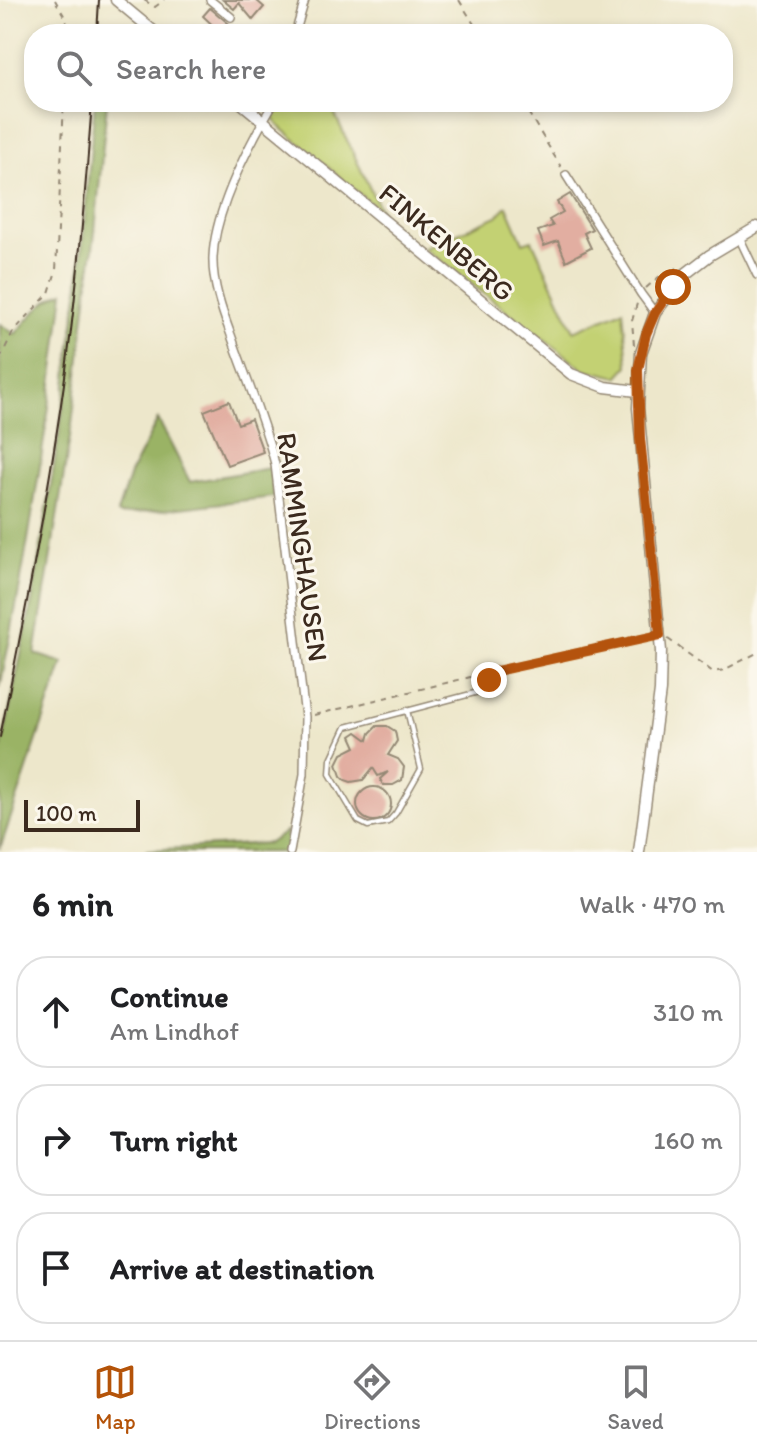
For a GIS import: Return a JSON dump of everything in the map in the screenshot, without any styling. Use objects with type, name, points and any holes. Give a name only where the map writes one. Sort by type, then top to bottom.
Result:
[{"type":"street","points":[[210,0],[231,17]]},
{"type":"street","points":[[298,24],[305,0]]},
{"type":"street","points":[[118,2],[145,24]]},
{"type":"street","name":"FINKENBERG","points":[[252,112],[571,374],[605,387],[637,391]]},
{"type":"street","name":"RAMMINGHAUSEN","points":[[268,112],[236,175],[218,229],[213,257],[224,315],[268,436],[275,464],[305,717],[304,774],[290,852]]},
{"type":"street","points":[[566,175],[655,313]]},
{"type":"street","points":[[639,852],[660,691],[660,635],[637,391],[641,353],[655,313],[684,275],[757,227]]},
{"type":"street","points":[[739,237],[757,275]]},
{"type":"lane","points":[[407,710],[421,769],[388,822],[368,826],[358,821],[330,774],[331,759],[346,727],[407,710],[486,690],[492,672],[660,635]]},
{"type":"path","points":[[55,0],[67,24]]},
{"type":"path","points":[[144,0],[155,7],[164,0]]},
{"type":"path","points":[[459,0],[474,24]]},
{"type":"path","points":[[0,359],[13,332],[49,293],[56,271],[64,112]]},
{"type":"path","points":[[528,112],[566,175]]},
{"type":"path","points":[[660,635],[713,672],[724,670],[757,653]]},
{"type":"path","points":[[305,717],[492,672]]},
{"type":"green space","points":[[94,112],[106,112],[72,424],[35,654],[63,663],[0,849],[0,756],[32,601],[78,293]]},
{"type":"green space","points":[[276,112],[334,112],[381,212],[278,125],[273,117]]},
{"type":"green space","points":[[507,206],[523,243],[532,240],[574,331],[623,310],[628,366],[618,377],[584,369],[424,248],[497,216]]},
{"type":"green space","points":[[64,292],[36,491],[0,688],[0,324],[15,334],[43,304]]},
{"type":"green space","points":[[158,419],[190,482],[270,468],[274,497],[117,513],[130,474]]},
{"type":"green space","points":[[287,831],[286,852],[144,852],[269,843]]},
{"type":"building","points":[[223,0],[256,0],[264,7],[253,20],[239,3],[234,9]]},
{"type":"building","points":[[210,8],[229,24],[211,24],[203,16]]},
{"type":"building","points":[[570,194],[592,229],[584,233],[591,248],[566,261],[558,241],[544,246],[538,231],[553,226],[549,220],[563,212],[557,202]]},
{"type":"building","points":[[229,401],[238,424],[251,419],[263,452],[227,465],[204,411]]},
{"type":"building","points":[[377,726],[387,726],[395,731],[397,741],[388,755],[398,759],[404,767],[402,780],[393,785],[383,785],[380,779],[388,772],[378,776],[373,768],[363,780],[345,780],[337,764],[342,754],[356,747],[351,736],[357,732],[368,740]]},
{"type":"building","points":[[374,787],[386,792],[391,804],[386,816],[374,821],[362,816],[357,804],[362,792]]},
{"type":"railway","points":[[98,24],[99,0]]},
{"type":"railway","points":[[0,737],[38,542],[64,384],[91,112]]},
{"type":"route","points":[[489,680],[492,672],[660,635],[637,391],[646,334],[655,313],[673,287]]}]
